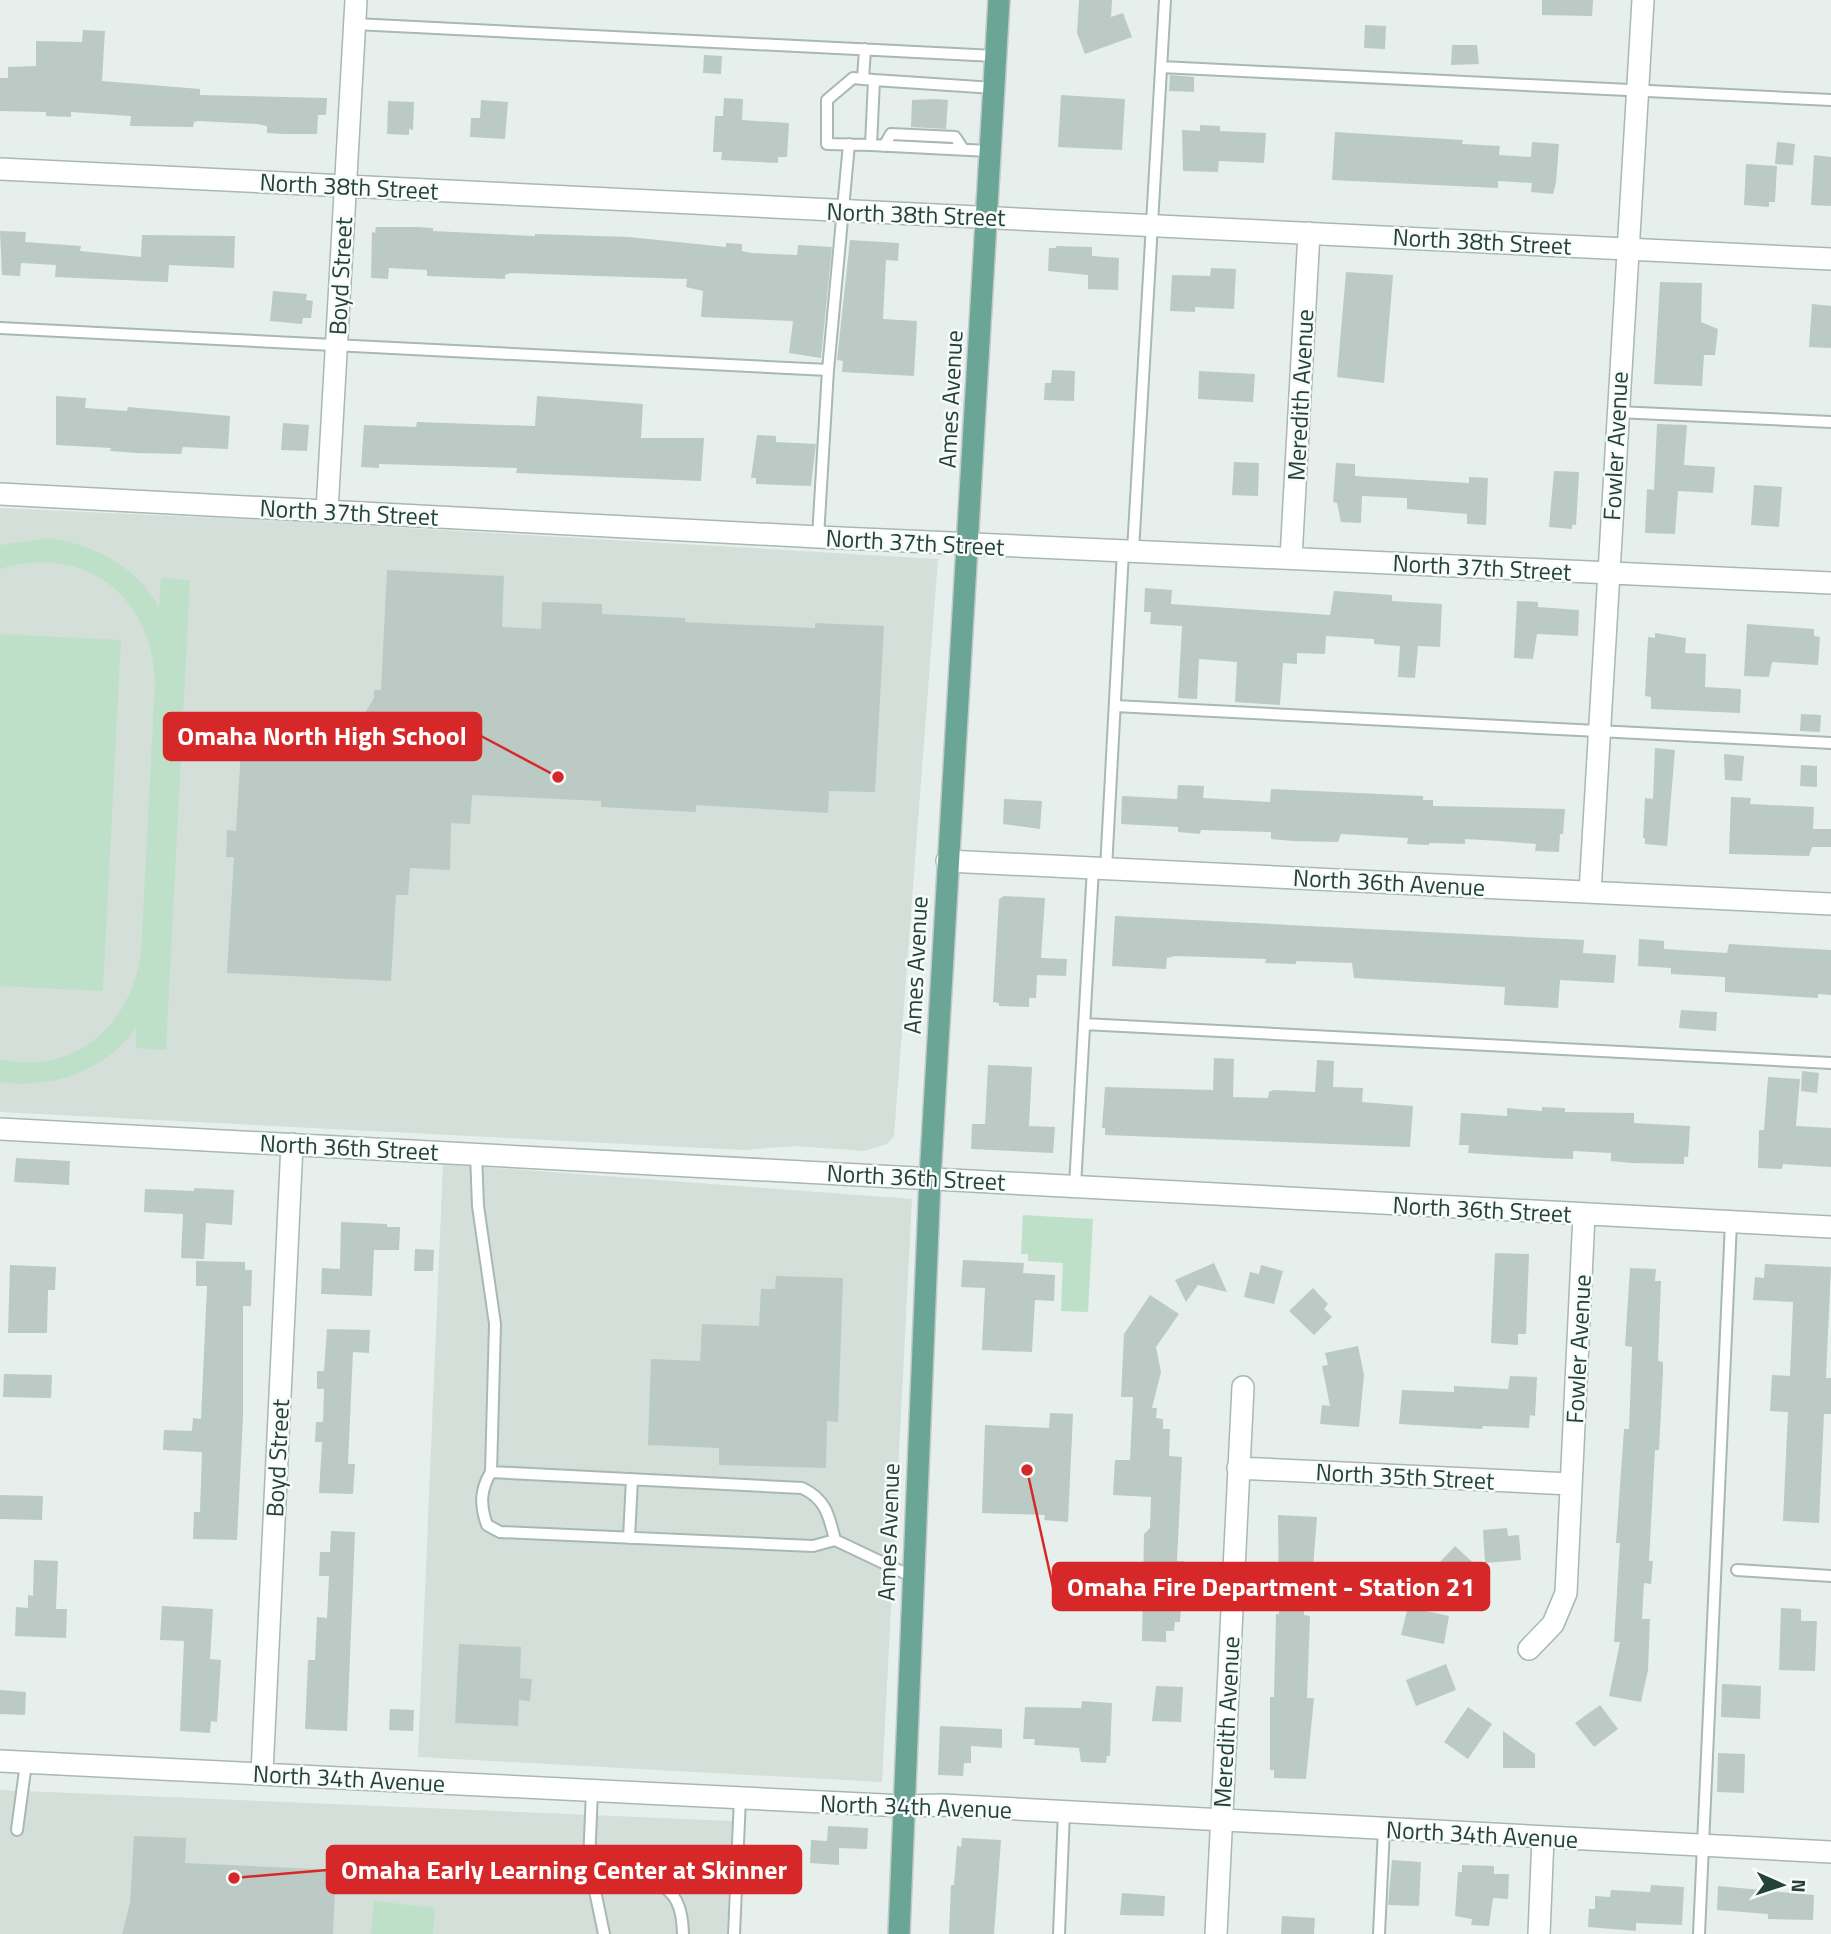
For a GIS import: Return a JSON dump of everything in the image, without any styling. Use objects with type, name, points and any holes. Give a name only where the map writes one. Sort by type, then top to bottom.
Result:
[{"type":"main road","name":"Ames Avenue","points":[[899,1934],[930,1178],[999,0]]},
{"type":"street","name":"Boyd Street","points":[[327,511],[356,0]]},
{"type":"street","name":"Fowler Avenue","points":[[1590,892],[1643,0]]},
{"type":"street","name":"North 38th Street","points":[[0,169],[1831,259]]},
{"type":"street","name":"Meredith Avenue","points":[[1291,558],[1309,233]]},
{"type":"street","name":"North 37th Street","points":[[0,494],[818,537],[1831,583]]},
{"type":"street","name":"North 36th Avenue","points":[[947,861],[1831,904]]},
{"type":"street","name":"North 36th Street","points":[[0,1129],[1831,1227]]},
{"type":"street","name":"Boyd Street","points":[[262,1773],[292,1144]]},
{"type":"street","name":"Fowler Avenue","points":[[1530,1649],[1553,1624],[1566,1593],[1584,1215]]},
{"type":"street","name":"Meredith Avenue","points":[[1216,1934],[1243,1387]]},
{"type":"street","name":"North 35th Street","points":[[1238,1468],[1571,1484]]},
{"type":"street","name":"North 34th Avenue","points":[[0,1761],[1831,1852]]},
{"type":"street","points":[[1539,1934],[1543,1837]]},
{"type":"lane","points":[[1075,1186],[1084,1024],[1128,551],[1165,0]]},
{"type":"lane","points":[[355,24],[995,56]]},
{"type":"lane","points":[[865,49],[869,79],[871,145]]},
{"type":"lane","points":[[1160,67],[1831,100]]},
{"type":"lane","points":[[989,151],[827,144],[827,100],[853,78],[994,88]]},
{"type":"lane","points":[[818,537],[828,370],[849,145]]},
{"type":"lane","points":[[0,328],[828,370]]},
{"type":"lane","points":[[1617,412],[1831,422]]},
{"type":"lane","points":[[1115,706],[1831,743]]},
{"type":"lane","points":[[1084,1024],[1831,1063]]},
{"type":"lane","points":[[476,1154],[478,1206],[495,1324],[491,1472],[483,1484],[481,1507],[487,1525],[500,1532],[813,1546],[835,1540],[913,1577]]},
{"type":"lane","points":[[1699,1934],[1731,1222]]},
{"type":"lane","points":[[491,1472],[802,1488],[818,1496],[830,1520],[835,1540]]},
{"type":"lane","points":[[629,1538],[632,1479]]},
{"type":"lane","points":[[1737,1570],[1831,1576]]},
{"type":"lane","points":[[17,1830],[26,1763]]},
{"type":"lane","points":[[592,1791],[589,1834],[594,1886],[604,1934]]},
{"type":"lane","points":[[734,1934],[740,1798]]},
{"type":"lane","points":[[1059,1934],[1065,1812]]},
{"type":"lane","points":[[1379,1934],[1384,1829]]},
{"type":"lane","points":[[594,1886],[646,1880],[671,1890],[682,1914],[683,1934]]},
{"type":"shaded area","points":[[0,508],[303,522],[938,559],[894,1136],[887,1144],[864,1151],[795,1146],[743,1150],[0,1112]]},
{"type":"shaded area","points":[[443,1164],[912,1199],[882,1782],[418,1757]]},
{"type":"shaded area","points":[[0,1790],[732,1821],[727,1934],[0,1934]]},
{"type":"green space","points":[[47,538],[81,545],[112,559],[138,579],[159,607],[161,578],[190,580],[166,1050],[136,1048],[136,1028],[109,1056],[76,1074],[39,1083],[0,1082],[0,1059],[27,1062],[52,1060],[75,1052],[94,1040],[111,1023],[125,1003],[135,980],[141,954],[155,682],[151,651],[142,624],[127,602],[108,584],[85,571],[59,564],[30,563],[0,569],[0,545]]},
{"type":"green space","points":[[0,634],[121,640],[103,991],[0,986]]},
{"type":"green space","points":[[1023,1215],[1093,1219],[1088,1312],[1061,1311],[1063,1263],[1028,1261],[1028,1254],[1021,1254]]},
{"type":"green space","points":[[374,1901],[435,1908],[433,1934],[371,1934]]},
{"type":"building","points":[[1079,0],[1112,0],[1111,17],[1123,13],[1132,37],[1085,54],[1077,33]]},
{"type":"building","points":[[1542,0],[1593,0],[1592,16],[1542,15]]},
{"type":"building","points":[[1365,25],[1386,26],[1385,49],[1364,48]]},
{"type":"building","points":[[83,30],[105,31],[102,81],[200,89],[200,95],[327,98],[326,115],[318,115],[317,134],[283,134],[267,133],[267,126],[257,124],[198,121],[194,122],[193,127],[130,126],[131,116],[71,112],[71,117],[46,116],[46,112],[0,111],[0,78],[8,78],[8,67],[36,66],[36,41],[82,42]]},
{"type":"building","points":[[1452,45],[1477,45],[1479,64],[1451,65]]},
{"type":"building","points":[[704,55],[722,56],[721,74],[703,73]]},
{"type":"building","points":[[1170,75],[1194,77],[1194,92],[1169,91]]},
{"type":"building","points":[[1061,95],[1125,99],[1122,150],[1058,147]]},
{"type":"building","points":[[724,98],[743,99],[742,120],[789,123],[787,157],[778,157],[778,163],[721,160],[722,152],[713,152],[715,116],[723,116]]},
{"type":"building","points":[[481,100],[508,102],[505,139],[470,137],[471,118],[480,118]]},
{"type":"building","points":[[912,100],[948,100],[946,129],[911,127]]},
{"type":"building","points":[[388,101],[414,102],[413,130],[409,129],[409,135],[387,134]]},
{"type":"building","points":[[1200,125],[1220,126],[1220,131],[1266,133],[1264,163],[1219,161],[1218,172],[1183,171],[1182,130],[1200,131]]},
{"type":"building","points":[[1335,132],[1463,140],[1462,144],[1500,146],[1499,155],[1531,157],[1532,142],[1559,144],[1556,183],[1553,194],[1531,192],[1532,183],[1498,181],[1498,188],[1332,180]]},
{"type":"building","points":[[1777,142],[1795,144],[1793,165],[1775,164]]},
{"type":"building","points":[[1814,155],[1831,157],[1831,206],[1811,205]]},
{"type":"building","points":[[1746,164],[1777,166],[1775,202],[1769,202],[1769,207],[1744,205]]},
{"type":"building","points":[[376,227],[416,227],[433,228],[433,231],[535,236],[629,237],[726,247],[726,243],[742,244],[742,251],[751,253],[797,255],[798,245],[832,247],[821,358],[789,353],[793,321],[701,317],[703,291],[686,287],[687,279],[511,273],[505,275],[505,279],[427,276],[427,270],[389,268],[388,279],[371,278],[372,232],[375,233]]},
{"type":"building","points":[[0,231],[26,232],[25,242],[81,246],[80,251],[141,257],[142,235],[235,236],[234,268],[169,265],[168,282],[55,277],[56,265],[21,263],[20,276],[2,275]]},
{"type":"building","points":[[850,240],[899,243],[898,261],[886,260],[883,319],[917,321],[914,376],[842,372],[843,361],[837,360]]},
{"type":"building","points":[[1092,247],[1092,256],[1119,258],[1118,290],[1088,289],[1088,275],[1048,271],[1049,248]]},
{"type":"building","points":[[1211,268],[1236,269],[1234,309],[1195,307],[1195,312],[1170,311],[1172,275],[1210,276]]},
{"type":"building","points":[[1346,272],[1393,275],[1384,383],[1337,377]]},
{"type":"building","points":[[1660,282],[1702,283],[1701,322],[1718,329],[1715,355],[1704,355],[1702,386],[1654,384]]},
{"type":"building","points":[[273,291],[307,294],[306,300],[313,301],[311,318],[303,318],[302,324],[270,321]]},
{"type":"building","points":[[1812,304],[1831,306],[1831,348],[1809,347]]},
{"type":"building","points":[[1052,370],[1075,371],[1074,401],[1044,400],[1045,383],[1051,383]]},
{"type":"building","points":[[1199,371],[1255,374],[1253,402],[1198,399]]},
{"type":"building","points":[[56,396],[86,398],[85,408],[127,411],[128,407],[230,416],[228,449],[183,447],[181,454],[137,453],[110,451],[111,448],[56,445]]},
{"type":"building","points":[[537,396],[643,404],[641,438],[704,438],[701,481],[516,473],[517,468],[379,464],[379,468],[361,467],[364,425],[416,427],[417,422],[535,426]]},
{"type":"building","points":[[283,423],[309,425],[307,451],[281,450]]},
{"type":"building","points":[[1657,424],[1687,425],[1684,465],[1715,467],[1713,493],[1678,491],[1675,534],[1645,533],[1647,489],[1654,490]]},
{"type":"building","points":[[757,435],[776,436],[776,442],[816,444],[811,486],[756,484],[756,478],[751,478]]},
{"type":"building","points":[[1234,462],[1259,463],[1258,496],[1232,495]]},
{"type":"building","points":[[1336,463],[1355,464],[1355,476],[1469,483],[1469,477],[1488,478],[1486,525],[1467,524],[1467,514],[1407,509],[1407,498],[1362,496],[1361,523],[1341,522],[1337,503],[1333,502]]},
{"type":"building","points":[[1554,471],[1579,472],[1576,525],[1572,525],[1572,529],[1549,527]]},
{"type":"building","points":[[1754,485],[1782,487],[1779,527],[1751,525]]},
{"type":"building","points":[[387,570],[504,576],[502,627],[541,629],[542,602],[602,604],[602,614],[685,618],[685,622],[815,628],[815,623],[884,626],[875,792],[829,791],[828,813],[696,805],[696,812],[601,807],[601,801],[472,795],[470,824],[451,823],[450,870],[410,868],[408,895],[396,895],[391,981],[227,973],[234,857],[226,857],[227,830],[236,831],[243,716],[329,720],[328,740],[368,742],[366,711],[374,698],[374,690],[381,690]]},
{"type":"building","points":[[1145,588],[1172,590],[1171,604],[1330,615],[1334,591],[1392,595],[1392,601],[1442,604],[1440,647],[1418,646],[1415,678],[1398,677],[1400,646],[1374,644],[1374,639],[1326,636],[1325,654],[1297,653],[1297,664],[1283,663],[1280,705],[1235,702],[1237,662],[1199,659],[1197,699],[1178,698],[1182,626],[1150,624],[1151,612],[1144,612]]},
{"type":"building","points":[[1517,601],[1538,602],[1538,607],[1579,610],[1578,636],[1537,634],[1533,659],[1514,658]]},
{"type":"building","points":[[1747,624],[1814,629],[1814,636],[1820,637],[1818,665],[1772,662],[1769,677],[1744,676]]},
{"type":"building","points":[[1655,633],[1686,638],[1685,653],[1706,654],[1705,687],[1741,689],[1740,713],[1651,709],[1651,697],[1645,696],[1648,637],[1655,638]]},
{"type":"building","points":[[1801,714],[1821,715],[1820,732],[1800,731]]},
{"type":"building","points":[[1655,748],[1675,750],[1667,846],[1645,844],[1643,838],[1645,798],[1653,799]]},
{"type":"building","points":[[1724,754],[1744,756],[1742,781],[1725,780]]},
{"type":"building","points":[[1801,765],[1817,766],[1817,787],[1800,786]]},
{"type":"building","points":[[1178,785],[1204,786],[1203,798],[1270,802],[1271,789],[1423,796],[1423,800],[1433,800],[1433,806],[1565,809],[1563,834],[1560,834],[1559,852],[1535,851],[1536,844],[1500,841],[1465,839],[1465,844],[1429,845],[1407,844],[1408,838],[1341,834],[1338,842],[1293,841],[1271,839],[1271,832],[1201,830],[1200,834],[1178,832],[1178,827],[1121,824],[1122,796],[1177,799]]},
{"type":"building","points":[[1731,797],[1751,798],[1750,804],[1814,807],[1813,829],[1831,829],[1831,847],[1812,847],[1809,856],[1729,854]]},
{"type":"building","points":[[1004,799],[1042,801],[1040,829],[1003,824]]},
{"type":"building","points":[[1004,896],[1045,898],[1041,958],[1067,959],[1066,976],[1037,975],[1036,998],[1029,998],[1029,1007],[999,1006],[999,1003],[993,1002],[999,899]]},
{"type":"building","points":[[1115,916],[1584,940],[1583,953],[1616,955],[1614,983],[1560,980],[1558,1008],[1504,1005],[1505,987],[1354,978],[1352,963],[1265,963],[1266,959],[1175,956],[1167,958],[1166,969],[1112,966]]},
{"type":"building","points":[[1639,939],[1664,941],[1664,949],[1727,953],[1729,944],[1831,950],[1831,995],[1818,994],[1818,998],[1725,992],[1725,977],[1671,974],[1671,968],[1638,966]]},
{"type":"building","points":[[1681,1010],[1717,1012],[1716,1031],[1679,1028]]},
{"type":"building","points":[[1214,1058],[1234,1059],[1233,1097],[1268,1098],[1269,1092],[1273,1090],[1315,1092],[1317,1060],[1334,1061],[1333,1087],[1363,1088],[1362,1102],[1413,1106],[1410,1147],[1105,1135],[1105,1128],[1102,1128],[1105,1087],[1213,1090]]},
{"type":"building","points":[[988,1065],[1032,1067],[1029,1126],[1055,1127],[1053,1153],[971,1149],[972,1124],[985,1124]]},
{"type":"building","points":[[1802,1071],[1819,1073],[1817,1093],[1801,1091]]},
{"type":"building","points":[[1768,1077],[1800,1079],[1796,1126],[1831,1128],[1831,1167],[1783,1164],[1782,1169],[1758,1168],[1759,1130],[1764,1130]]},
{"type":"building","points":[[1542,1107],[1565,1108],[1565,1112],[1634,1113],[1634,1123],[1690,1126],[1688,1157],[1684,1157],[1684,1164],[1632,1163],[1611,1161],[1611,1153],[1573,1151],[1573,1159],[1546,1158],[1468,1153],[1469,1145],[1459,1145],[1461,1113],[1507,1116],[1507,1108],[1542,1111]]},
{"type":"building","points":[[16,1158],[70,1161],[69,1185],[14,1182]]},
{"type":"building","points":[[194,1188],[234,1190],[232,1225],[206,1223],[204,1259],[181,1258],[183,1214],[144,1212],[145,1189],[194,1191]]},
{"type":"building","points":[[341,1222],[400,1227],[399,1250],[374,1250],[372,1296],[321,1294],[322,1268],[340,1269]]},
{"type":"building","points":[[415,1249],[434,1250],[433,1271],[414,1271]]},
{"type":"building","points":[[1495,1253],[1529,1254],[1526,1334],[1518,1334],[1518,1345],[1491,1343]]},
{"type":"building","points":[[963,1260],[1024,1263],[1023,1273],[1055,1275],[1054,1301],[1035,1300],[1032,1352],[982,1350],[985,1288],[961,1287]]},
{"type":"building","points":[[196,1261],[245,1262],[245,1270],[252,1270],[251,1306],[243,1306],[243,1417],[237,1540],[193,1539],[194,1512],[200,1512],[202,1452],[163,1450],[164,1430],[192,1431],[193,1418],[201,1419],[207,1286],[196,1286]]},
{"type":"building","points":[[1214,1263],[1227,1292],[1198,1285],[1186,1302],[1175,1280]]},
{"type":"building","points":[[1765,1264],[1831,1267],[1826,1378],[1831,1378],[1831,1414],[1824,1414],[1819,1523],[1783,1521],[1788,1412],[1770,1411],[1772,1375],[1790,1376],[1793,1302],[1753,1300],[1755,1277],[1764,1278]]},
{"type":"building","points":[[10,1265],[56,1267],[55,1290],[48,1290],[47,1333],[8,1333]]},
{"type":"building","points":[[1261,1265],[1283,1271],[1274,1304],[1244,1297],[1250,1272],[1259,1274]]},
{"type":"building","points":[[1630,1268],[1656,1269],[1655,1281],[1661,1281],[1658,1361],[1663,1362],[1663,1372],[1659,1450],[1655,1450],[1649,1561],[1653,1561],[1651,1584],[1644,1583],[1642,1619],[1650,1619],[1648,1670],[1641,1702],[1609,1696],[1620,1642],[1614,1642],[1620,1543],[1616,1543],[1624,1429],[1629,1429],[1632,1347],[1625,1346]]},
{"type":"building","points":[[776,1276],[843,1278],[838,1422],[827,1421],[826,1468],[719,1465],[719,1448],[648,1445],[651,1359],[700,1361],[702,1324],[759,1326],[761,1289],[775,1289]]},
{"type":"building","points":[[1313,1288],[1328,1304],[1324,1309],[1332,1317],[1314,1335],[1289,1311]]},
{"type":"building","points":[[1150,1295],[1179,1314],[1156,1347],[1161,1372],[1152,1408],[1157,1408],[1156,1418],[1163,1419],[1163,1429],[1170,1429],[1169,1456],[1182,1457],[1177,1561],[1184,1561],[1180,1622],[1175,1622],[1174,1631],[1166,1631],[1166,1642],[1142,1641],[1144,1534],[1150,1528],[1151,1497],[1113,1495],[1115,1460],[1130,1460],[1133,1397],[1121,1397],[1124,1334]]},
{"type":"building","points":[[327,1329],[370,1330],[369,1353],[353,1352],[348,1464],[355,1464],[353,1494],[319,1493],[322,1442],[315,1442],[316,1422],[323,1422],[324,1389],[317,1389],[317,1371],[324,1371]]},
{"type":"building","points":[[1358,1346],[1364,1375],[1359,1427],[1320,1424],[1322,1405],[1330,1406],[1322,1366],[1328,1365],[1325,1353]]},
{"type":"building","points":[[4,1374],[52,1375],[51,1398],[3,1397]]},
{"type":"building","points":[[1510,1376],[1537,1377],[1535,1416],[1530,1415],[1529,1428],[1483,1426],[1482,1429],[1399,1424],[1402,1390],[1454,1392],[1454,1386],[1508,1389]]},
{"type":"building","points":[[1050,1413],[1073,1414],[1068,1522],[1044,1520],[1045,1515],[982,1513],[985,1425],[1049,1428]]},
{"type":"building","points":[[0,1495],[43,1496],[42,1520],[0,1519]]},
{"type":"building","points":[[1278,1515],[1317,1517],[1312,1580],[1305,1580],[1304,1615],[1310,1616],[1307,1698],[1314,1698],[1306,1779],[1274,1778],[1274,1770],[1270,1770],[1270,1697],[1274,1697],[1276,1614],[1279,1614]]},
{"type":"building","points":[[1507,1528],[1508,1536],[1519,1535],[1521,1560],[1485,1563],[1483,1530]]},
{"type":"building","points":[[331,1531],[355,1532],[347,1731],[305,1729],[308,1660],[315,1660],[317,1617],[327,1618],[329,1576],[319,1576],[320,1552],[330,1552]]},
{"type":"building","points":[[1455,1546],[1482,1571],[1467,1586],[1457,1577],[1452,1601],[1426,1577]]},
{"type":"building","points":[[34,1560],[58,1561],[56,1609],[67,1609],[66,1638],[15,1636],[16,1607],[28,1608],[28,1595],[33,1596]]},
{"type":"building","points":[[162,1606],[213,1609],[210,1659],[221,1660],[217,1722],[211,1721],[210,1733],[180,1731],[184,1641],[160,1640]]},
{"type":"building","points":[[1408,1607],[1449,1616],[1444,1644],[1401,1635]]},
{"type":"building","points":[[1781,1608],[1801,1609],[1801,1621],[1817,1621],[1815,1671],[1779,1670]]},
{"type":"building","points":[[459,1644],[521,1647],[520,1678],[532,1679],[530,1701],[519,1700],[518,1726],[455,1723]]},
{"type":"building","points":[[1446,1664],[1456,1690],[1416,1706],[1406,1680]]},
{"type":"building","points":[[1722,1684],[1761,1686],[1760,1719],[1721,1717]]},
{"type":"building","points":[[1156,1686],[1183,1687],[1181,1722],[1152,1721]]},
{"type":"building","points":[[0,1690],[26,1692],[25,1715],[0,1714]]},
{"type":"building","points":[[1082,1701],[1112,1703],[1110,1756],[1107,1756],[1106,1763],[1081,1762],[1079,1748],[1034,1745],[1035,1739],[1023,1739],[1025,1707],[1081,1708]]},
{"type":"building","points":[[1600,1705],[1618,1729],[1594,1747],[1575,1723]]},
{"type":"building","points":[[1468,1707],[1492,1724],[1468,1759],[1444,1742]]},
{"type":"building","points":[[390,1709],[414,1710],[413,1731],[389,1730]]},
{"type":"building","points":[[940,1726],[1002,1729],[1002,1748],[971,1746],[971,1763],[964,1763],[963,1776],[938,1775]]},
{"type":"building","points":[[1503,1731],[1535,1754],[1535,1768],[1503,1768]]},
{"type":"building","points":[[1718,1753],[1745,1754],[1744,1793],[1717,1792]]},
{"type":"building","points":[[828,1826],[868,1828],[867,1849],[839,1848],[839,1865],[810,1863],[811,1840],[827,1841]]},
{"type":"building","points":[[134,1836],[186,1838],[185,1863],[336,1870],[333,1934],[122,1934],[130,1903]]},
{"type":"building","points":[[962,1838],[1001,1840],[994,1934],[949,1934],[951,1885],[954,1885],[957,1846],[961,1847]]},
{"type":"building","points":[[1392,1860],[1421,1862],[1419,1906],[1388,1905]]},
{"type":"building","points":[[1462,1865],[1494,1866],[1494,1874],[1509,1874],[1508,1899],[1493,1898],[1489,1926],[1471,1925],[1472,1919],[1455,1916],[1458,1872],[1462,1872]]},
{"type":"building","points":[[1651,1885],[1684,1887],[1682,1925],[1636,1923],[1636,1931],[1588,1927],[1589,1909],[1595,1909],[1595,1896],[1610,1897],[1611,1890],[1650,1892]]},
{"type":"building","points":[[1718,1886],[1814,1895],[1813,1920],[1768,1919],[1768,1914],[1717,1910]]},
{"type":"building","points":[[1122,1893],[1165,1896],[1164,1916],[1120,1915]]},
{"type":"building","points":[[1282,1916],[1315,1918],[1314,1934],[1281,1934]]},
{"type":"place","name":"Omaha North High School","points":[[558,777]]},
{"type":"place","name":"Omaha Fire Department - Station 21","points":[[1027,1470]]},
{"type":"place","name":"Omaha Early Learning Center at Skinner","points":[[234,1878]]}]
